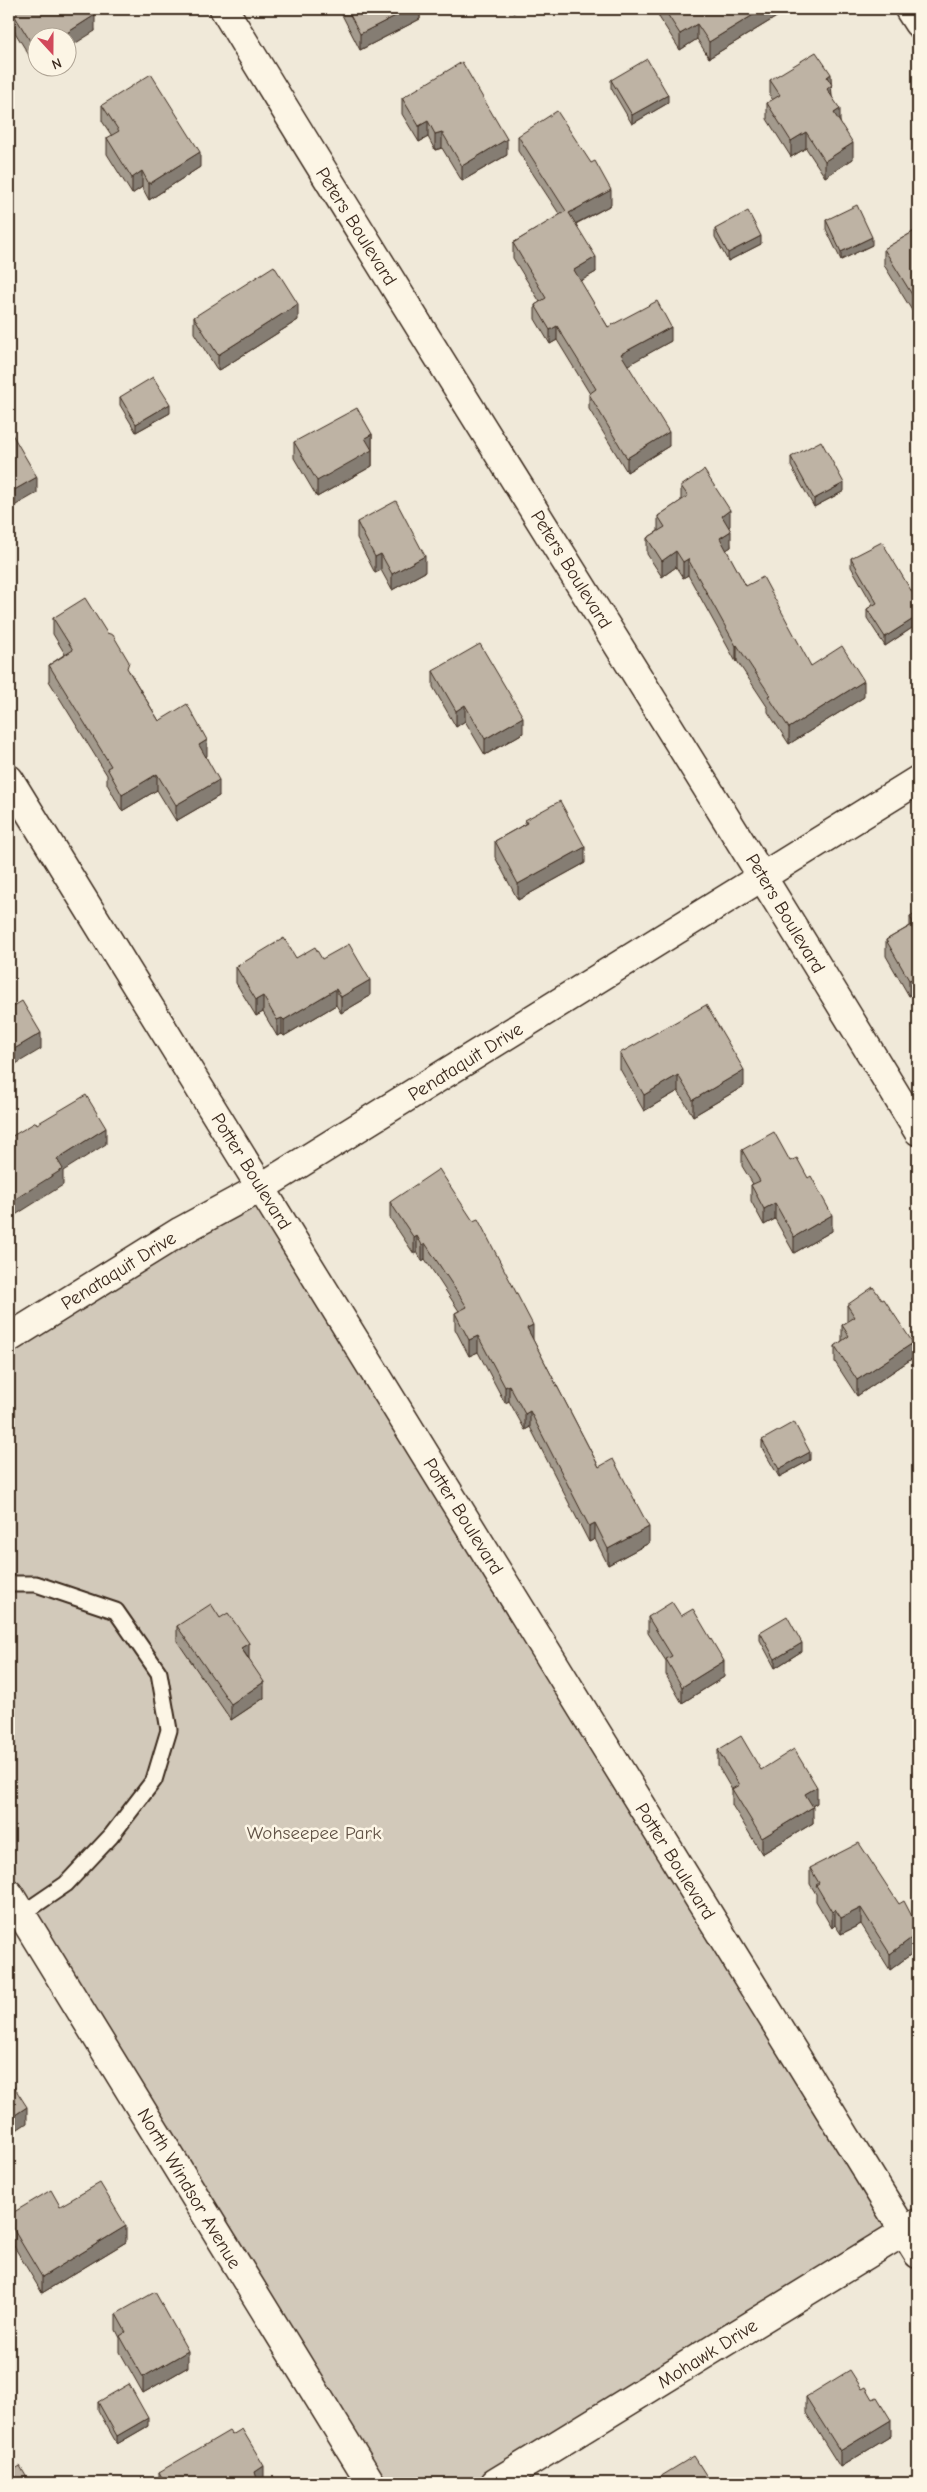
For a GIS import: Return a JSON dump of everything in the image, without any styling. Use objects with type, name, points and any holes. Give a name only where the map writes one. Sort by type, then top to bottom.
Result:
[{"type":"street","name":"Peters Boulevard","points":[[224,9],[357,228],[763,875],[918,1131]]},
{"type":"street","points":[[909,9],[918,23]]},
{"type":"street","name":"Potter Boulevard","points":[[9,779],[911,2227],[918,2254]]},
{"type":"street","name":"Penataquit Drive","points":[[9,1338],[181,1231],[262,1187],[918,780]]},
{"type":"street","name":"North Windsor Avenue","points":[[15,1904],[371,2483]]},
{"type":"street","name":"Mohawk Drive","points":[[496,2483],[911,2227]]},
{"type":"lane","points":[[9,1584],[36,1584],[116,1611],[159,1673],[168,1730],[154,1780],[111,1836],[66,1884],[15,1904]]},
{"type":"green space","name":"Wohseepee Park","points":[[262,1187],[904,2231],[495,2483],[370,2483],[9,1896],[9,1341]]},
{"type":"building","points":[[91,9],[95,15],[75,28],[28,28],[28,37],[11,10]]},
{"type":"building","points":[[347,9],[409,9],[360,34]]},
{"type":"building","points":[[664,9],[763,9],[709,42],[697,24],[680,34]]},
{"type":"building","points":[[816,52],[831,74],[827,77],[832,85],[827,89],[840,109],[834,113],[853,143],[825,161],[806,132],[791,141],[767,103],[780,95],[770,80]]},
{"type":"building","points":[[647,59],[668,95],[632,115],[611,80]]},
{"type":"building","points":[[462,62],[507,139],[462,166],[442,132],[435,134],[428,121],[419,126],[402,98]]},
{"type":"building","points":[[151,74],[200,152],[149,184],[142,171],[132,178],[107,138],[119,131],[102,105]]},
{"type":"building","points":[[557,111],[591,163],[595,161],[611,190],[569,213],[596,257],[574,270],[608,327],[657,301],[671,327],[621,354],[669,432],[627,458],[589,394],[596,389],[557,326],[550,330],[535,305],[546,298],[513,243],[566,211],[518,136]]},
{"type":"building","points":[[857,205],[872,237],[841,252],[826,220]]},
{"type":"building","points":[[748,211],[761,236],[728,253],[715,229]]},
{"type":"building","points":[[918,229],[918,299],[916,301],[884,249]]},
{"type":"building","points":[[274,266],[298,304],[218,355],[194,317]]},
{"type":"building","points":[[153,377],[170,404],[136,424],[120,397]]},
{"type":"building","points":[[357,408],[372,434],[365,438],[372,450],[317,481],[294,442]]},
{"type":"building","points":[[9,429],[37,477],[9,493]]},
{"type":"building","points":[[821,441],[844,483],[814,499],[791,457]]},
{"type":"building","points":[[704,470],[730,510],[722,516],[731,531],[720,538],[746,586],[763,577],[811,666],[842,646],[864,681],[789,728],[768,696],[770,695],[736,646],[688,559],[683,562],[676,551],[662,561],[647,538],[665,527],[658,516],[688,496],[681,486]]},
{"type":"building","points":[[396,501],[425,556],[392,574],[381,554],[375,557],[357,522]]},
{"type":"building","points":[[882,542],[918,602],[918,616],[885,637],[867,609],[877,603],[851,558]]},
{"type":"building","points":[[85,598],[107,633],[113,635],[129,662],[127,668],[159,721],[187,704],[207,740],[199,745],[219,780],[176,805],[157,774],[122,795],[107,768],[111,766],[49,665],[73,650],[53,618]]},
{"type":"building","points":[[480,644],[523,717],[485,739],[465,705],[456,711],[433,671]]},
{"type":"building","points":[[560,801],[585,847],[518,884],[495,841],[527,823],[525,820]]},
{"type":"building","points":[[918,912],[918,977],[909,980],[886,940],[914,924],[910,917]]},
{"type":"building","points":[[284,938],[296,958],[315,947],[322,959],[349,944],[370,980],[341,997],[336,989],[284,1020],[282,1018],[277,1020],[263,996],[256,1000],[236,967]]},
{"type":"building","points":[[22,1001],[41,1033],[9,1052],[9,1009]]},
{"type":"building","points":[[706,1005],[744,1070],[693,1100],[678,1075],[644,1095],[620,1053]]},
{"type":"building","points":[[86,1095],[106,1128],[57,1159],[63,1169],[9,1203],[9,1138]]},
{"type":"building","points":[[774,1132],[790,1161],[797,1158],[808,1178],[811,1176],[832,1215],[794,1237],[775,1203],[764,1209],[751,1185],[760,1181],[742,1150]]},
{"type":"building","points":[[439,1169],[473,1221],[478,1219],[533,1325],[527,1328],[599,1467],[613,1459],[649,1527],[608,1549],[595,1523],[589,1526],[530,1411],[525,1414],[509,1385],[505,1387],[478,1336],[469,1340],[455,1313],[467,1307],[425,1243],[422,1245],[417,1236],[414,1238],[390,1202]]},
{"type":"building","points":[[873,1287],[882,1300],[884,1299],[913,1343],[857,1380],[835,1346],[849,1336],[842,1325],[855,1317],[847,1305]]},
{"type":"building","points":[[794,1422],[810,1452],[779,1469],[762,1440]]},
{"type":"building","points":[[672,1602],[681,1616],[693,1609],[724,1661],[682,1687],[666,1659],[672,1656],[648,1617]]},
{"type":"building","points":[[211,1604],[220,1618],[228,1613],[249,1643],[241,1648],[264,1682],[231,1704],[177,1626]]},
{"type":"building","points":[[787,1616],[802,1643],[775,1659],[760,1632]]},
{"type":"building","points":[[741,1736],[761,1770],[794,1749],[817,1787],[805,1794],[813,1807],[762,1838],[732,1789],[739,1785],[718,1750]]},
{"type":"building","points":[[859,1843],[899,1904],[904,1901],[918,1928],[918,1933],[890,1954],[861,1908],[841,1918],[835,1909],[832,1912],[816,1885],[819,1883],[810,1868]]},
{"type":"building","points":[[918,2033],[918,2043],[914,2036]]},
{"type":"building","points":[[9,2079],[27,2107],[9,2119]]},
{"type":"building","points":[[100,2183],[126,2226],[42,2277],[9,2222],[9,2215],[51,2190],[60,2206]]},
{"type":"building","points":[[155,2292],[188,2351],[143,2377],[120,2336],[126,2332],[116,2314]]},
{"type":"building","points":[[850,2370],[862,2389],[866,2387],[873,2399],[877,2397],[891,2420],[840,2451],[806,2397]]},
{"type":"building","points":[[129,2384],[148,2418],[117,2436],[98,2402]]},
{"type":"building","points":[[242,2429],[264,2466],[255,2472],[257,2479],[250,2483],[165,2483],[159,2472],[229,2431],[232,2435]]},
{"type":"building","points":[[694,2456],[711,2483],[650,2483]]},
{"type":"building","points":[[20,2466],[30,2483],[9,2483],[9,2473]]}]
